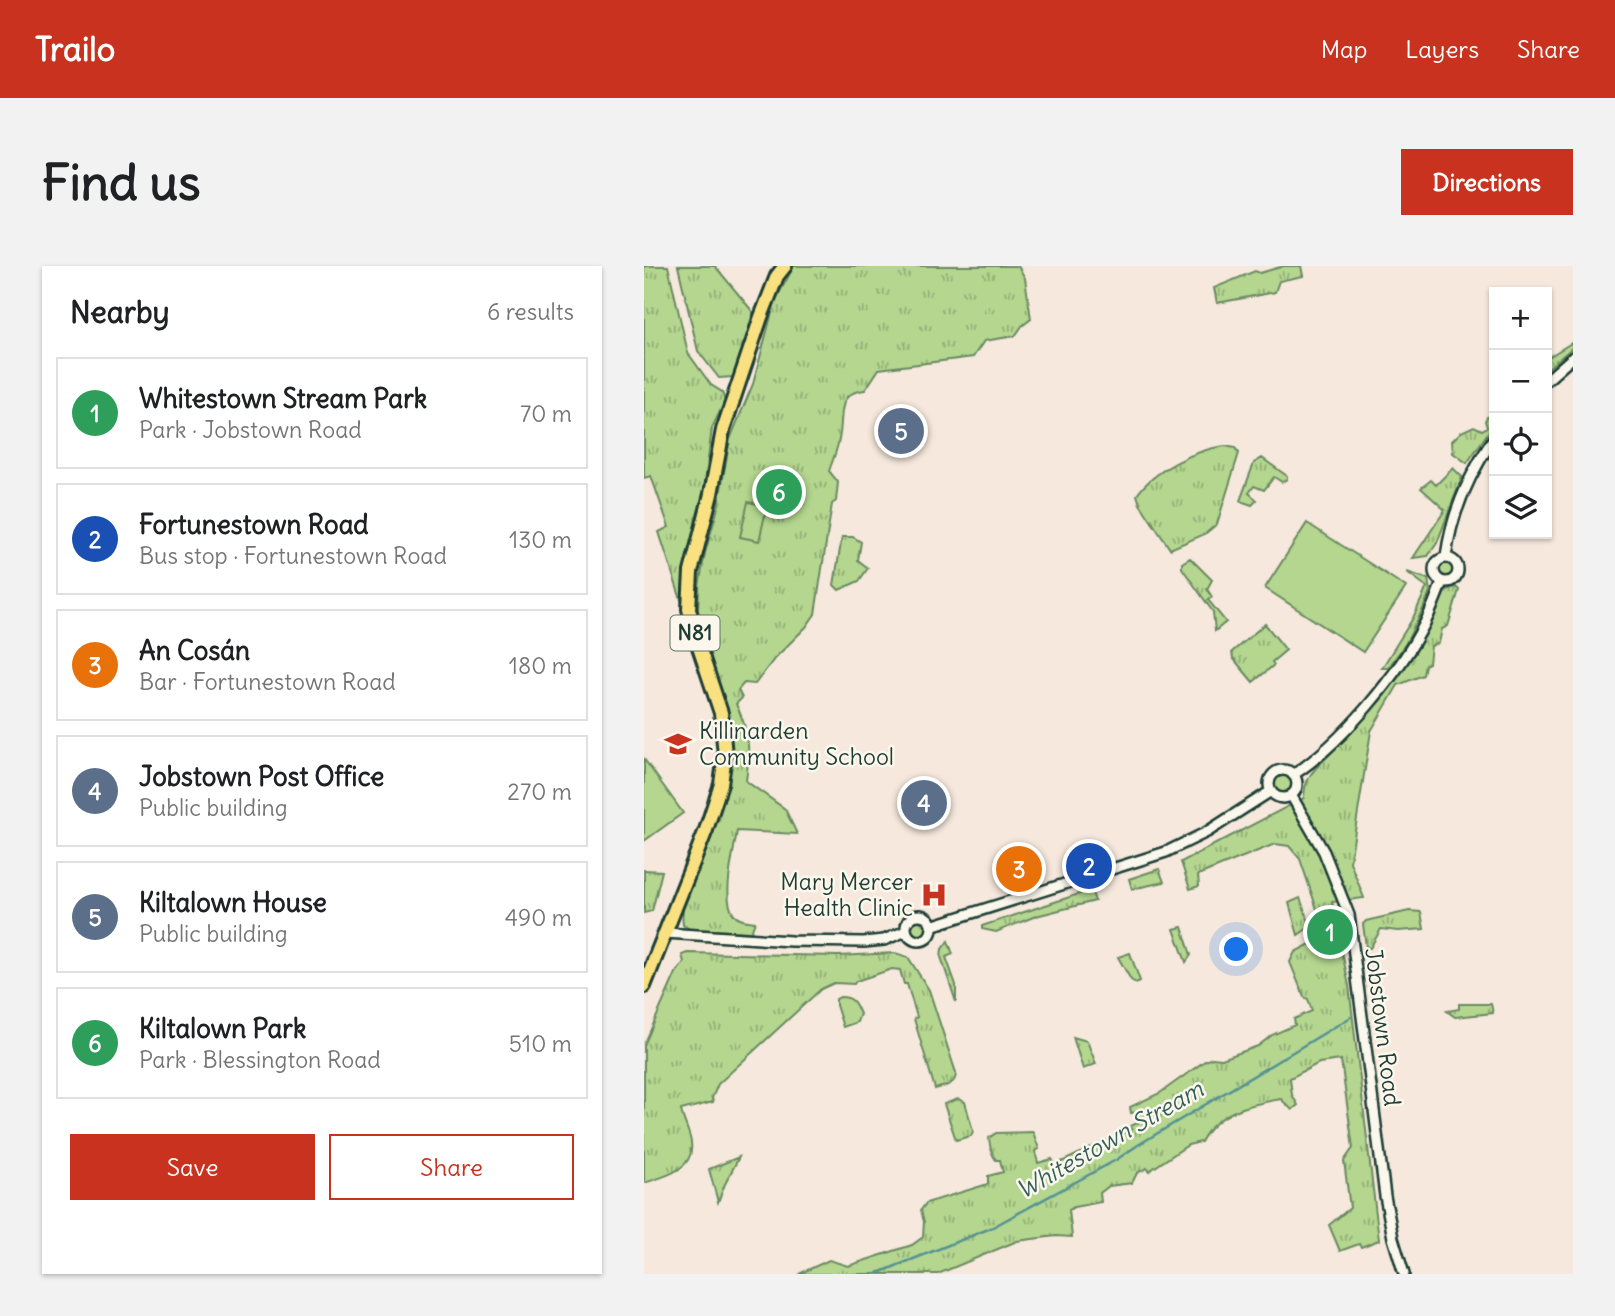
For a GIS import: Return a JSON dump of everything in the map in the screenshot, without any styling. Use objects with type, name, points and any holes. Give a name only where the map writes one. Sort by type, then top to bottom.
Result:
[{"type":"main road","name":"N81","points":[[644,986],[721,784],[725,755],[721,713],[700,652],[689,609],[691,572],[711,494],[723,430],[761,317],[777,276],[785,266]]},
{"type":"street","points":[[1552,376],[1573,357]]},
{"type":"street","points":[[1446,557],[1453,522],[1462,497],[1489,446]]},
{"type":"street","points":[[1442,582],[1434,574],[1434,567],[1446,557]]},
{"type":"street","points":[[1442,582],[1452,580],[1458,571],[1455,561],[1446,557]]},
{"type":"street","points":[[1293,775],[1316,758],[1366,708],[1407,654],[1427,620],[1442,582]]},
{"type":"street","points":[[1286,770],[1293,775],[1296,788],[1291,795],[1282,798],[1271,791],[1270,778],[1277,771],[1286,770]]},
{"type":"street","points":[[931,926],[1166,852],[1207,832],[1271,791]]},
{"type":"street","name":"Jobstown Road","points":[[1291,795],[1324,852],[1349,915],[1385,1196],[1393,1238],[1404,1274]]},
{"type":"street","points":[[917,915],[925,916],[931,926],[929,936],[923,940],[913,939],[906,931],[908,921],[917,915]]},
{"type":"street","points":[[665,933],[791,941],[864,942],[884,940],[906,931]]},
{"type":"green space","points":[[644,266],[668,266],[688,353],[711,385],[722,392],[725,401],[712,428],[703,498],[683,578],[682,603],[659,532],[669,527],[651,476],[644,478]]},
{"type":"green space","points":[[678,266],[715,266],[753,312],[740,362],[733,377],[719,378],[698,351]]},
{"type":"green space","points":[[794,266],[1018,266],[1025,278],[1031,319],[1015,336],[984,341],[973,357],[879,369],[865,390],[846,399],[838,443],[829,471],[838,482],[836,501],[832,504],[815,614],[755,684],[744,683],[738,690],[742,698],[736,704],[748,742],[746,781],[785,809],[797,834],[737,831],[728,887],[730,908],[736,917],[755,922],[751,932],[690,929],[683,925],[685,898],[730,776],[730,720],[704,641],[698,610],[699,586],[717,511],[730,439],[753,384],[775,301]]},
{"type":"green space","points":[[1284,266],[1301,266],[1303,276],[1279,281],[1275,292],[1217,303],[1214,288],[1255,271],[1260,273]]},
{"type":"green space","points":[[1573,342],[1573,347],[1552,365],[1552,355]]},
{"type":"green space","points":[[1487,417],[1489,431],[1467,463],[1453,453],[1452,441],[1461,432],[1474,426],[1482,430],[1487,427]]},
{"type":"green space","points":[[1225,446],[1235,448],[1239,453],[1217,524],[1205,534],[1170,549],[1140,504],[1137,495],[1153,478],[1176,463],[1189,456]]},
{"type":"green space","points":[[1262,458],[1287,476],[1287,479],[1282,482],[1274,477],[1264,490],[1254,486],[1249,493],[1257,500],[1252,505],[1240,501],[1254,463]]},
{"type":"green space","points":[[1453,468],[1462,477],[1437,543],[1428,556],[1413,558],[1445,510],[1421,488],[1431,480],[1436,485]]},
{"type":"green space","points":[[748,502],[767,506],[759,541],[740,537]]},
{"type":"green space","points":[[1307,523],[1406,587],[1363,652],[1265,588]]},
{"type":"green space","points":[[842,537],[853,537],[861,542],[858,560],[868,568],[859,581],[839,590],[834,585]]},
{"type":"green space","points":[[1190,558],[1212,580],[1207,589],[1212,597],[1208,600],[1226,622],[1215,631],[1213,612],[1182,568],[1182,563]]},
{"type":"green space","points":[[1443,562],[1449,562],[1454,570],[1452,576],[1443,578],[1438,573],[1438,567]]},
{"type":"green space","points":[[1407,572],[1428,579],[1430,591],[1406,643],[1388,668],[1382,668],[1413,618],[1427,587]]},
{"type":"green space","points":[[1456,587],[1459,590],[1448,626],[1442,629],[1439,643],[1431,646],[1429,663],[1425,665],[1423,675],[1398,685],[1371,731],[1350,862],[1364,898],[1332,902],[1349,986],[1379,1240],[1340,1251],[1329,1225],[1350,1208],[1344,1161],[1353,1148],[1341,1060],[1319,1063],[1290,1078],[1292,1095],[1298,1105],[1292,1110],[1281,1099],[1235,1111],[1216,1123],[1201,1142],[1188,1145],[1149,1171],[1147,1168],[1137,1173],[1132,1183],[1109,1186],[1100,1193],[1101,1202],[1069,1210],[1072,1237],[1056,1236],[1017,1241],[938,1274],[799,1274],[829,1260],[848,1266],[912,1245],[923,1237],[924,1222],[921,1210],[926,1203],[988,1184],[988,1176],[1003,1172],[1000,1160],[996,1160],[990,1147],[989,1138],[996,1133],[1033,1132],[1039,1149],[1035,1151],[1038,1163],[1052,1159],[1055,1165],[1132,1129],[1131,1126],[1141,1121],[1137,1112],[1131,1113],[1130,1107],[1160,1093],[1205,1061],[1212,1058],[1222,1059],[1258,1046],[1272,1035],[1295,1025],[1294,1019],[1312,1011],[1290,962],[1295,952],[1318,940],[1322,924],[1300,859],[1289,846],[1275,844],[1198,875],[1199,886],[1190,889],[1181,862],[1304,798],[1313,771],[1383,694],[1423,635],[1446,590]]},
{"type":"green space","points":[[1265,624],[1286,650],[1272,662],[1274,665],[1253,682],[1233,658],[1232,652]]},
{"type":"green space","points":[[644,759],[683,813],[644,841]]},
{"type":"green space","points":[[1283,774],[1290,777],[1293,784],[1290,791],[1283,794],[1276,791],[1273,784],[1276,777]]},
{"type":"green space","points":[[1159,869],[1164,882],[1132,889],[1129,879]]},
{"type":"green space","points":[[644,870],[662,871],[652,911],[644,913]]},
{"type":"green space","points":[[1091,890],[1095,901],[1036,916],[996,932],[982,929],[982,926]]},
{"type":"green space","points":[[1300,898],[1309,922],[1308,928],[1298,935],[1289,903]]},
{"type":"green space","points":[[1409,911],[1421,912],[1424,929],[1381,929],[1370,948],[1366,947],[1363,924],[1366,921]]},
{"type":"green space","points":[[915,919],[923,919],[928,928],[926,935],[915,937],[910,932],[910,924]]},
{"type":"green space","points":[[1182,927],[1191,955],[1186,962],[1174,929]]},
{"type":"green space","points":[[948,941],[953,954],[946,957],[956,985],[956,1002],[941,957],[942,949]]},
{"type":"green space","points":[[895,953],[908,957],[929,990],[956,1077],[949,1084],[935,1089],[914,1019],[917,1017],[900,970],[892,969],[854,984],[834,983],[821,989],[718,1084],[713,1102],[681,1110],[691,1143],[688,1160],[676,1171],[644,1183],[644,1045],[676,973],[684,962],[682,955],[838,956]]},
{"type":"green space","points":[[1130,953],[1140,981],[1136,983],[1131,980],[1118,957]]},
{"type":"green space","points":[[836,999],[851,999],[855,1003],[860,1014],[857,1022],[843,1027],[836,1005]]},
{"type":"green space","points":[[1459,1004],[1491,1004],[1493,1013],[1455,1017],[1447,1011],[1459,1009]]},
{"type":"green space","points":[[1073,1037],[1087,1041],[1096,1064],[1083,1069]]},
{"type":"green space","points":[[958,1099],[965,1102],[973,1131],[971,1136],[956,1140],[944,1104]]},
{"type":"green space","points":[[739,1157],[725,1184],[718,1202],[709,1169]]},
{"type":"waterway","name":"Whitestown Stream","points":[[876,1274],[991,1228],[1116,1160],[1351,1017]]},
{"type":"place","name":"Kiltalown House","points":[[901,431]]},
{"type":"place","name":"Kiltalown Park","points":[[779,492]]},
{"type":"place","name":"Killinarden Community School","points":[[678,744]]},
{"type":"place","name":"Jobstown Post Office","points":[[924,803]]},
{"type":"place","name":"Fortunestown Road","points":[[1089,866]]},
{"type":"place","name":"An Cosán","points":[[1019,869]]},
{"type":"place","name":"Mary Mercer Health Clinic","points":[[934,895]]},
{"type":"place","name":"Whitestown Stream Park","points":[[1330,932]]}]
